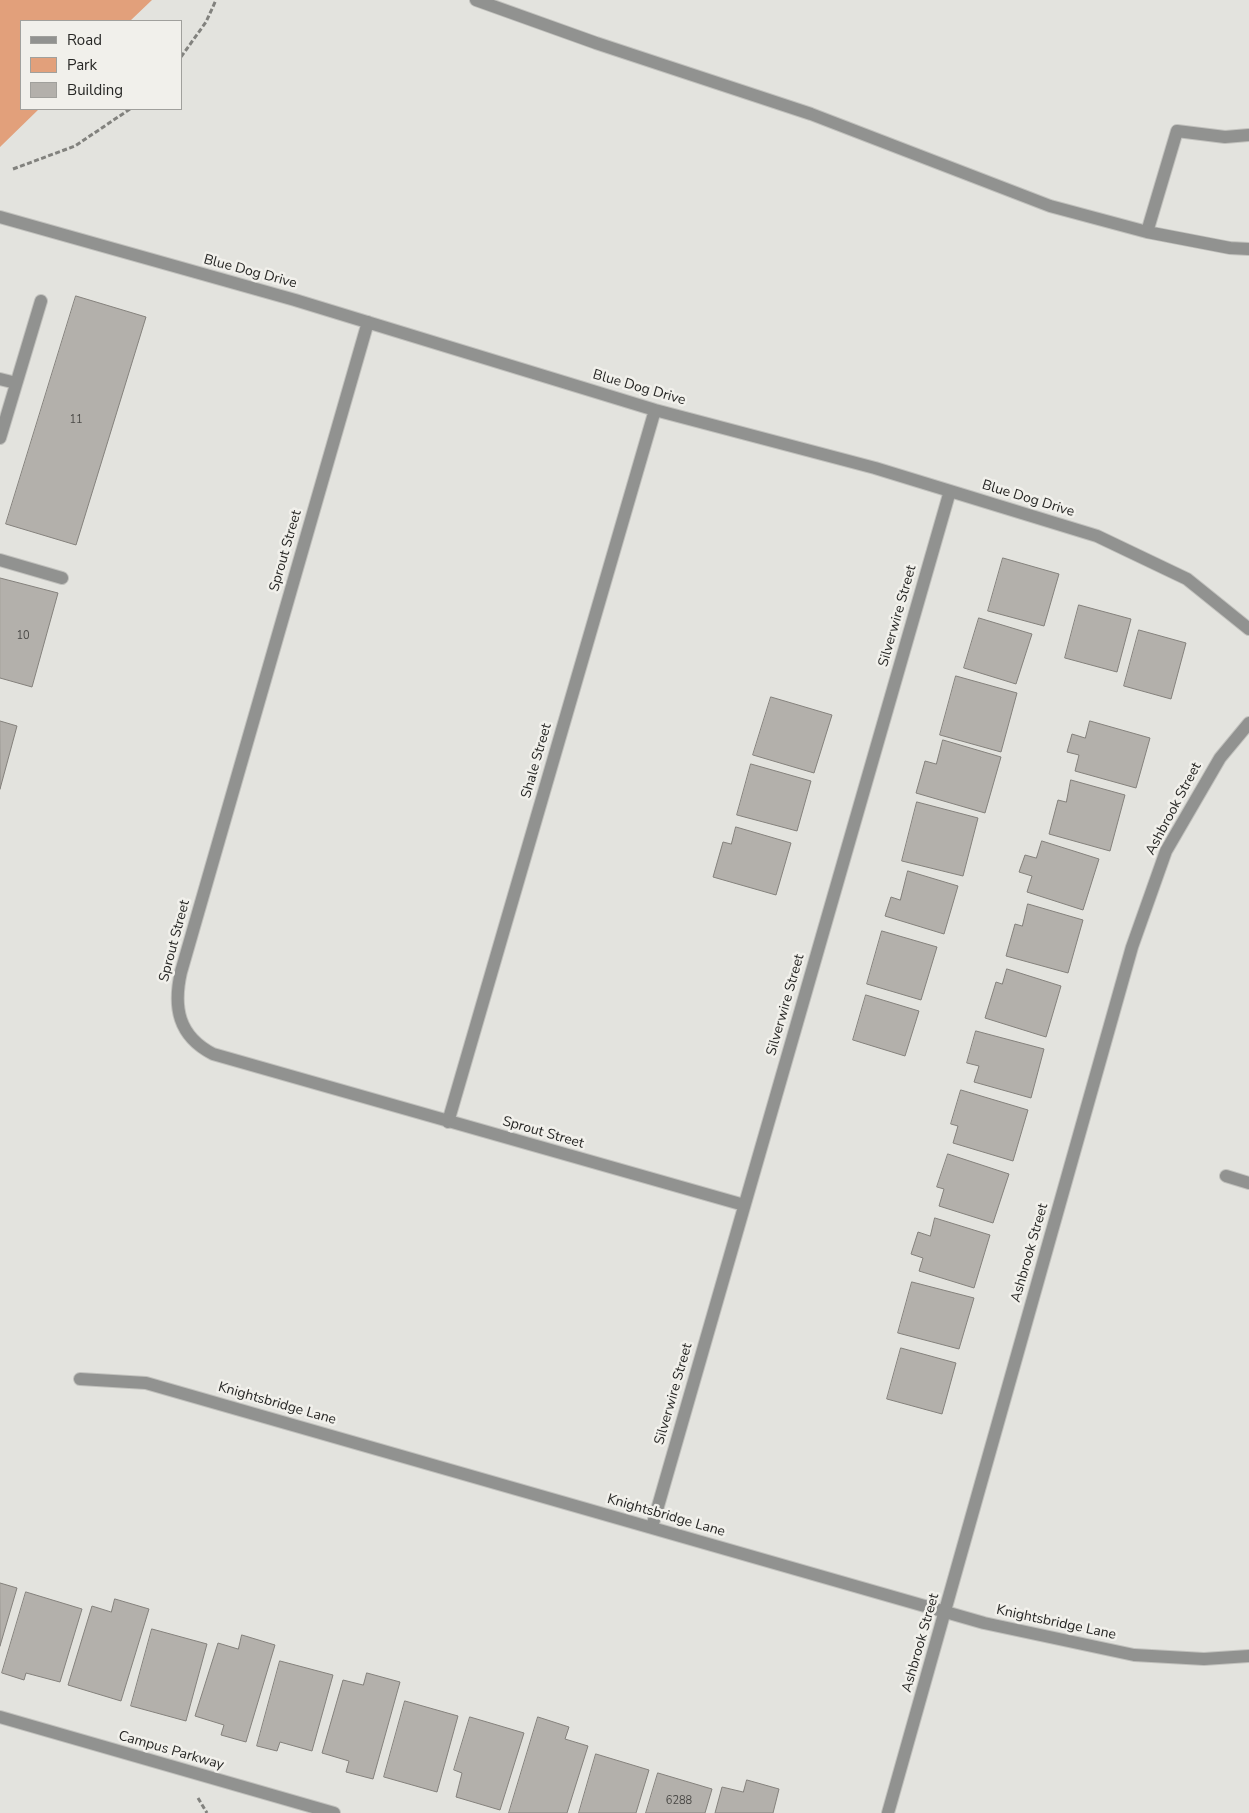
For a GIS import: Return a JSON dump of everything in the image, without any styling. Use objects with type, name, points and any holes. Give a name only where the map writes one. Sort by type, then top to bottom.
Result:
[{"type":"street","points":[[476,0],[596,44],[811,114],[1050,206],[1147,232],[1230,248],[1249,249]]},
{"type":"street","points":[[1147,232],[1177,131],[1225,137],[1249,135]]},
{"type":"street","name":"Blue Dog Drive","points":[[0,217],[368,322],[655,410],[875,468],[1097,536],[1187,579],[1249,629]]},
{"type":"street","points":[[0,438],[41,301]]},
{"type":"street","name":"Sprout Street","points":[[368,322],[181,972],[176,1001],[179,1016],[188,1034],[204,1050],[213,1054],[744,1205]]},
{"type":"street","points":[[0,379],[16,383]]},
{"type":"street","name":"Shale Street","points":[[448,1122],[655,410]]},
{"type":"street","name":"Silverwire Street","points":[[652,1527],[950,491]]},
{"type":"street","points":[[0,560],[62,578]]},
{"type":"street","name":"Ashbrook Street","points":[[888,1813],[1132,947],[1166,851],[1220,758],[1249,723]]},
{"type":"street","points":[[1226,1176],[1249,1183]]},
{"type":"street","name":"Knightsbridge Lane","points":[[80,1379],[146,1383],[946,1612],[1055,1639],[1134,1655],[1204,1659],[1249,1656]]},
{"type":"street","name":"Campus Parkway","points":[[0,1717],[334,1813]]},
{"type":"path","points":[[182,56],[206,22],[216,0]]},
{"type":"path","points":[[13,169],[75,146],[129,110]]},
{"type":"path","points":[[197,1796],[207,1813]]},
{"type":"green space","points":[[0,0],[152,0],[131,20],[20,20],[20,110],[38,110],[0,147]]},
{"type":"building","points":[[76,296],[146,317],[76,545],[6,524]]},
{"type":"building","points":[[1003,558],[1059,574],[1044,626],[988,611]]},
{"type":"building","points":[[0,578],[58,593],[32,687],[0,678]]},
{"type":"building","points":[[1079,605],[1131,619],[1117,672],[1065,658]]},
{"type":"building","points":[[979,618],[1032,634],[1016,684],[964,668]]},
{"type":"building","points":[[1139,630],[1186,643],[1171,699],[1124,686]]},
{"type":"building","points":[[956,676],[1017,693],[1001,752],[940,735]]},
{"type":"building","points":[[771,697],[832,715],[814,773],[753,755]]},
{"type":"building","points":[[0,721],[17,726],[0,789]]},
{"type":"building","points":[[1090,721],[1150,738],[1136,788],[1075,771],[1079,755],[1067,752],[1072,734],[1085,738]]},
{"type":"building","points":[[943,740],[1001,757],[985,813],[916,793],[925,761],[936,764]]},
{"type":"building","points":[[751,764],[811,781],[797,831],[737,815]]},
{"type":"building","points":[[1071,780],[1125,795],[1110,851],[1049,834],[1058,800],[1066,802]]},
{"type":"building","points":[[917,802],[978,818],[963,876],[902,861]]},
{"type":"building","points":[[736,827],[791,843],[776,895],[713,877],[723,842],[731,844]]},
{"type":"building","points":[[1042,841],[1099,859],[1083,910],[1027,892],[1032,876],[1019,872],[1025,855],[1036,858]]},
{"type":"building","points":[[908,871],[958,886],[944,934],[885,916],[891,897],[900,900]]},
{"type":"building","points":[[1028,904],[1083,920],[1068,973],[1006,956],[1015,924],[1022,926]]},
{"type":"building","points":[[882,931],[937,947],[921,1000],[867,984]]},
{"type":"building","points":[[1007,969],[1061,986],[1046,1037],[985,1018],[996,982],[1002,984]]},
{"type":"building","points":[[866,995],[919,1011],[905,1056],[853,1040]]},
{"type":"building","points":[[976,1031],[1044,1049],[1031,1098],[974,1082],[979,1066],[967,1063]]},
{"type":"building","points":[[961,1090],[1028,1110],[1013,1161],[953,1143],[958,1126],[951,1124]]},
{"type":"building","points":[[948,1154],[1009,1174],[993,1223],[939,1206],[944,1189],[937,1187]]},
{"type":"building","points":[[935,1218],[990,1235],[974,1288],[919,1271],[923,1258],[911,1254],[918,1232],[930,1236]]},
{"type":"building","points":[[912,1282],[974,1298],[959,1349],[898,1333]]},
{"type":"building","points":[[901,1348],[956,1363],[942,1414],[887,1399]]},
{"type":"building","points":[[0,1583],[17,1588],[0,1646]]},
{"type":"building","points":[[26,1592],[82,1609],[60,1682],[26,1673],[24,1680],[2,1673]]},
{"type":"building","points":[[115,1599],[149,1609],[121,1701],[68,1685],[92,1606],[111,1612]]},
{"type":"building","points":[[152,1629],[207,1644],[186,1721],[131,1706]]},
{"type":"building","points":[[242,1635],[275,1645],[246,1742],[221,1735],[224,1725],[195,1716],[218,1643],[238,1649]]},
{"type":"building","points":[[280,1661],[333,1675],[312,1751],[280,1742],[277,1751],[257,1746]]},
{"type":"building","points":[[367,1673],[400,1682],[373,1779],[346,1772],[349,1761],[322,1753],[343,1680],[363,1685]]},
{"type":"building","points":[[405,1701],[458,1716],[437,1792],[384,1777]]},
{"type":"building","points":[[470,1717],[524,1733],[500,1810],[456,1797],[462,1773],[454,1770]]},
{"type":"building","points":[[538,1717],[569,1727],[565,1739],[588,1746],[567,1813],[509,1813]]},
{"type":"building","points":[[596,1754],[649,1770],[636,1813],[579,1813]]},
{"type":"building","points":[[658,1773],[712,1789],[705,1813],[646,1813]]},
{"type":"building","points":[[747,1780],[779,1789],[773,1813],[715,1813],[722,1787],[743,1792]]}]
